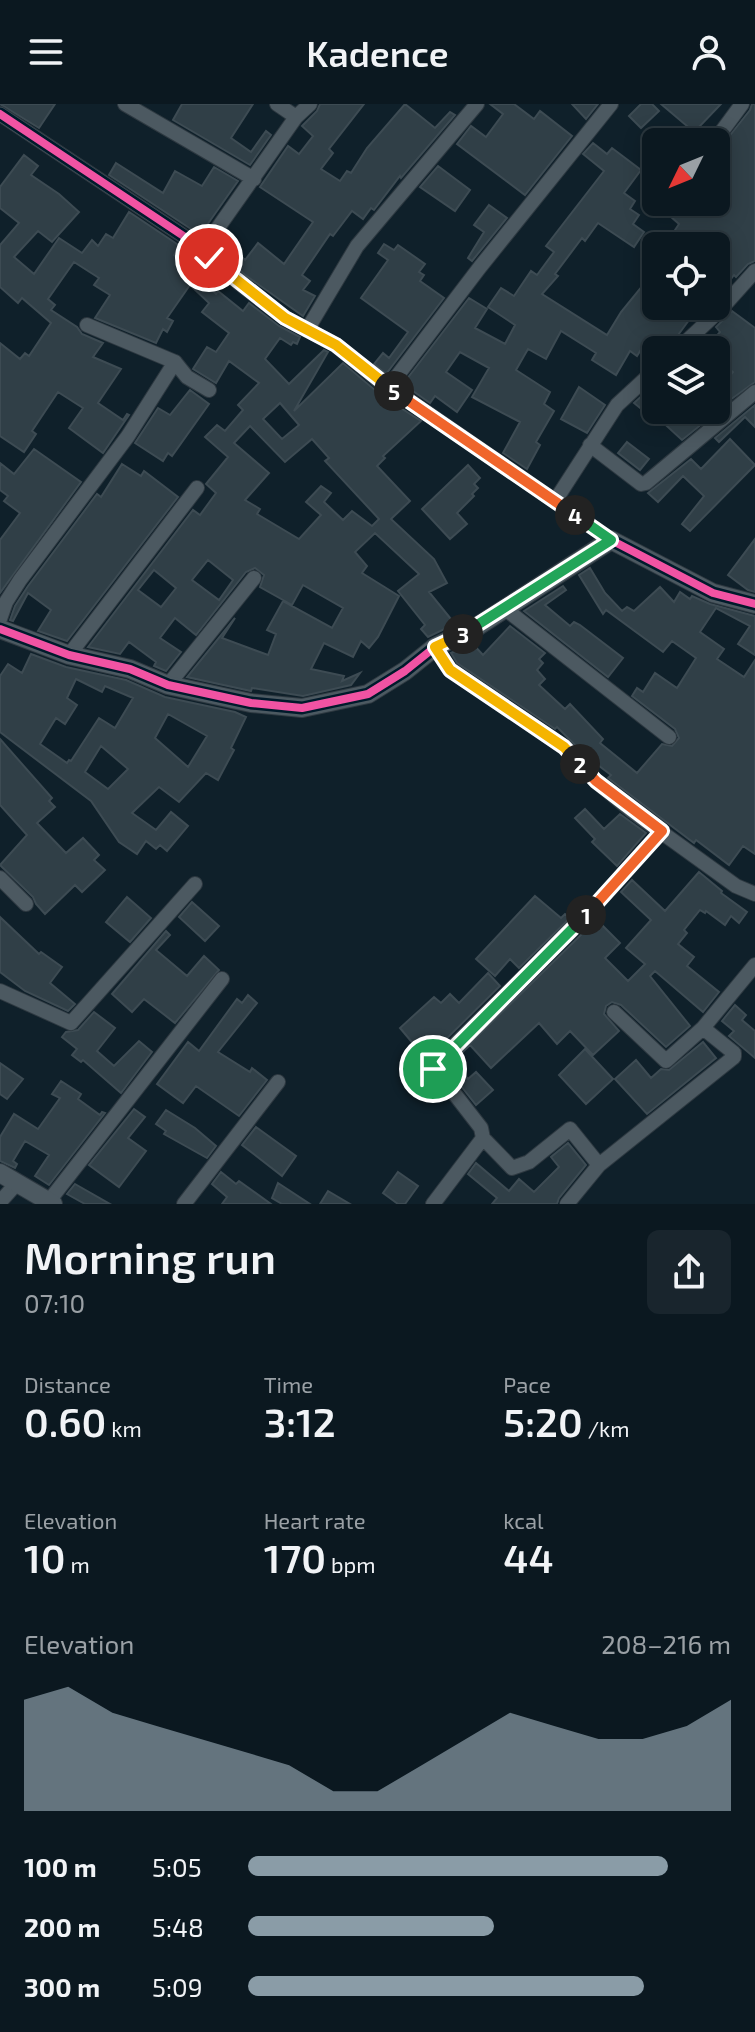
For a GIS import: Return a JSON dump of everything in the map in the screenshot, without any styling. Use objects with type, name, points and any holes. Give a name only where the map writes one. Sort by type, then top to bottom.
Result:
[{"type":"street","points":[[125,104],[254,179]]},
{"type":"street","points":[[277,104],[296,117]]},
{"type":"street","points":[[203,249],[296,117],[310,104]]},
{"type":"street","points":[[307,330],[357,246],[477,104]]},
{"type":"street","points":[[388,388],[611,104]]},
{"type":"street","points":[[724,128],[742,104]]},
{"type":"street","points":[[0,114],[203,249],[209,258],[285,318],[336,345],[388,388],[611,540],[713,593],[755,604]]},
{"type":"street","points":[[692,336],[755,271]]},
{"type":"street","points":[[87,325],[175,362],[187,377],[209,390]]},
{"type":"street","points":[[0,619],[6,602],[20,580],[128,436],[175,362]]},
{"type":"street","points":[[555,501],[617,405],[642,382]]},
{"type":"street","points":[[590,445],[641,484],[646,483],[755,392]]},
{"type":"street","points":[[69,655],[197,488]]},
{"type":"street","points":[[0,629],[69,655],[130,669],[168,685],[251,703],[302,708],[368,694],[405,671],[435,647],[475,628],[611,540]]},
{"type":"street","points":[[168,685],[254,578]]},
{"type":"street","points":[[504,608],[669,737]]},
{"type":"street","points":[[435,647],[450,670],[564,747],[596,781],[736,886],[755,894]]},
{"type":"street","points":[[599,1165],[570,1129],[529,1162],[512,1168],[483,1138],[481,1128],[433,1066],[581,921],[662,831]]},
{"type":"street","points":[[0,878],[26,904]]},
{"type":"street","points":[[0,991],[71,1023],[195,884]]},
{"type":"street","points":[[614,1012],[666,1061],[703,1028],[754,969]]},
{"type":"street","points":[[0,1173],[51,1203],[222,979]]},
{"type":"street","points":[[567,1204],[599,1165],[734,1057],[734,1053],[703,1028]]},
{"type":"street","points":[[184,1204],[278,1082]]},
{"type":"street","points":[[433,1204],[483,1138]]},
{"type":"street","points":[[0,1202],[17,1183]]},
{"type":"building","points":[[0,104],[55,104],[39,128]]},
{"type":"building","points":[[182,104],[253,104],[231,138],[251,152],[266,131],[271,135],[250,165],[173,120]]},
{"type":"building","points":[[320,104],[364,104],[329,149],[333,153],[321,169],[340,181],[347,171],[351,173],[367,148],[405,104],[435,128],[450,112],[455,115],[374,210],[371,208],[363,219],[352,211],[333,236],[330,234],[302,275],[310,281],[303,290],[315,296],[303,316],[245,275],[216,248],[223,238],[245,260],[258,243],[284,264],[313,222],[260,187],[288,146],[299,154],[313,136],[302,126]]},
{"type":"building","points":[[490,104],[514,104],[534,119],[540,111],[572,136],[525,195],[457,144],[471,126],[486,137],[503,114]]},
{"type":"building","points":[[572,104],[598,104],[586,119]]},
{"type":"building","points":[[641,104],[652,104],[659,111],[641,128],[629,116]]},
{"type":"building","points":[[661,104],[721,104],[698,128],[685,128],[687,126]]},
{"type":"building","points":[[755,104],[755,261],[730,280],[730,232],[674,232],[679,224],[670,216],[730,216],[730,135]]},
{"type":"building","points":[[593,143],[607,154],[612,148],[641,170],[624,193],[635,201],[630,209],[639,215],[633,224],[644,232],[634,247],[598,223],[585,241],[582,238],[555,274],[558,276],[542,294],[607,335],[642,286],[642,320],[689,320],[677,336],[642,336],[642,348],[637,356],[630,351],[616,375],[592,360],[596,353],[561,331],[546,359],[528,349],[516,370],[550,392],[544,404],[554,411],[536,442],[540,445],[527,469],[503,453],[520,422],[472,397],[489,368],[460,352],[446,372],[472,390],[457,412],[435,396],[430,403],[403,384],[469,298],[487,309],[475,328],[505,344],[515,325],[488,307],[501,288],[514,296],[531,271],[537,275],[554,252],[546,246],[604,171],[583,154]]},
{"type":"building","points":[[24,155],[38,166],[31,175],[79,212],[52,242],[38,231],[14,257],[34,274],[59,238],[82,253],[92,240],[98,246],[106,234],[113,238],[129,212],[180,246],[174,255],[216,294],[218,291],[243,311],[249,303],[279,326],[300,337],[297,344],[293,342],[291,345],[280,338],[265,359],[289,384],[324,350],[328,352],[294,411],[343,363],[382,396],[421,421],[383,456],[385,458],[377,466],[410,501],[391,519],[434,559],[447,583],[429,592],[455,624],[428,637],[421,629],[425,625],[398,591],[419,574],[375,533],[355,552],[367,566],[362,573],[399,596],[369,648],[361,641],[353,657],[324,643],[311,669],[344,676],[342,681],[360,673],[351,685],[303,696],[252,688],[251,691],[187,677],[235,618],[222,638],[268,655],[276,634],[267,630],[283,601],[332,628],[343,608],[303,585],[292,605],[260,587],[264,575],[255,568],[246,572],[196,635],[175,618],[160,638],[181,652],[166,671],[154,666],[156,662],[129,642],[120,654],[88,647],[193,510],[200,515],[216,493],[206,484],[228,457],[205,437],[217,425],[225,431],[243,410],[238,405],[259,383],[229,361],[216,383],[193,369],[207,347],[216,352],[229,333],[202,312],[209,303],[190,285],[167,318],[173,321],[167,332],[163,329],[156,343],[95,318],[110,295],[94,285],[99,278],[74,262],[48,299],[55,305],[51,310],[77,327],[82,334],[103,343],[93,357],[121,369],[98,403],[123,420],[129,415],[103,453],[69,428],[83,408],[58,392],[32,431],[36,434],[24,452],[0,436],[0,343],[20,359],[25,353],[29,356],[51,323],[22,298],[18,303],[0,287],[0,245],[19,223],[0,208],[0,187]],"holes":[[[280,403],[299,425],[282,439],[263,419]],[[250,426],[285,462],[312,439],[329,458],[325,461],[379,519],[372,526],[352,511],[343,520],[324,502],[331,493],[321,486],[306,502],[321,515],[299,539],[257,514],[260,509],[245,500],[269,473],[234,443]],[[208,560],[233,580],[219,600],[192,580]],[[154,570],[176,588],[161,607],[138,590]]]},
{"type":"building","points":[[116,163],[163,193],[175,171],[202,186],[214,167],[238,181],[200,235],[109,175]]},
{"type":"building","points":[[438,166],[470,190],[455,211],[420,187]]},
{"type":"building","points":[[489,205],[507,218],[472,261],[468,258],[484,232],[474,225]]},
{"type":"building","points":[[384,244],[394,250],[398,245],[425,264],[419,272],[424,275],[420,281],[444,298],[386,374],[374,364],[383,353],[389,358],[408,332],[361,298],[388,260],[378,253]]},
{"type":"building","points":[[732,311],[755,328],[755,382],[730,400],[730,375],[733,372],[730,370],[730,336],[717,336],[720,332],[716,327],[723,320],[730,320]]},
{"type":"building","points":[[579,387],[605,405],[587,433],[561,419]]},
{"type":"building","points":[[190,390],[209,404],[172,456],[168,453],[163,461],[135,443],[158,408],[170,415]]},
{"type":"building","points":[[642,396],[642,410],[634,403]]},
{"type":"building","points":[[755,405],[755,427],[745,417],[719,442],[715,438]]},
{"type":"building","points":[[665,424],[702,424],[682,440]]},
{"type":"building","points":[[730,439],[755,465],[690,531],[682,524],[704,496],[683,476],[658,502],[648,493],[691,459],[701,469]]},
{"type":"building","points":[[627,442],[649,459],[640,470],[618,453]]},
{"type":"building","points":[[34,449],[81,482],[0,593],[0,540],[20,513],[4,501],[8,496],[0,490],[0,463],[14,474]]},
{"type":"building","points":[[122,464],[141,476],[144,471],[178,497],[67,641],[38,631],[51,610],[28,593],[13,621],[10,620],[28,586],[97,494],[101,497]]},
{"type":"building","points":[[468,465],[480,478],[474,484],[478,488],[457,513],[467,524],[450,539],[422,509]]},
{"type":"building","points":[[755,539],[755,592],[728,575]]},
{"type":"building","points":[[590,568],[605,593],[622,611],[627,607],[634,611],[660,587],[674,602],[680,592],[690,599],[692,596],[755,616],[755,655],[738,644],[750,626],[716,608],[700,632],[724,649],[717,659],[744,677],[755,660],[755,854],[743,846],[729,865],[696,840],[694,843],[608,778],[611,775],[586,756],[557,727],[555,729],[457,663],[451,653],[472,643],[483,655],[510,626],[545,653],[539,659],[543,663],[537,670],[545,679],[539,685],[565,709],[570,704],[603,739],[600,743],[637,773],[662,744],[672,746],[679,738],[675,729],[632,696],[637,688],[643,692],[655,673],[677,688],[696,658],[672,641],[663,652],[606,610],[603,614],[579,575]]},
{"type":"building","points":[[563,586],[566,590],[545,605],[570,626],[574,622],[580,625],[623,658],[608,677],[524,611]]},
{"type":"building","points":[[31,654],[66,667],[126,680],[165,697],[246,717],[231,748],[234,750],[218,780],[206,773],[179,802],[159,787],[132,813],[156,830],[171,812],[188,826],[167,851],[160,845],[156,849],[146,841],[137,854],[119,842],[91,801],[0,732],[0,676],[8,664],[22,673]],"holes":[[[76,679],[102,692],[105,686],[133,698],[115,728],[99,718],[67,763],[40,744],[56,718],[65,724],[77,705],[67,698]],[[168,714],[207,736],[188,767],[155,738]],[[101,746],[128,769],[108,789],[85,772]]]},
{"type":"building","points":[[0,739],[52,798],[49,801],[55,807],[37,823],[66,853],[83,838],[99,855],[94,860],[105,870],[82,892],[75,885],[45,914],[33,897],[0,865],[27,835],[0,805]]},
{"type":"building","points":[[585,809],[604,829],[620,814],[646,833],[617,866],[592,842],[595,839],[575,818]]},
{"type":"building","points":[[699,872],[747,912],[739,923],[731,916],[725,925],[700,910],[684,930],[687,933],[678,944],[694,957],[687,966],[719,992],[703,1012],[655,971],[650,976],[690,1026],[666,1047],[621,1005],[612,1002],[606,1006],[604,1014],[619,1031],[593,1055],[570,1031],[557,1044],[539,1023],[491,1068],[470,1045],[452,1062],[468,1079],[476,1072],[493,1090],[476,1105],[446,1067],[598,921],[620,943],[605,958],[628,981],[645,964],[626,948],[651,920],[621,892],[632,880],[665,911]]},
{"type":"building","points":[[535,896],[561,918],[565,914],[570,918],[519,968],[510,959],[495,976],[476,959]]},
{"type":"building","points":[[127,897],[151,918],[130,942],[106,922]]},
{"type":"building","points":[[192,902],[219,926],[205,941],[179,917]]},
{"type":"building","points":[[0,917],[39,954],[41,952],[62,967],[50,983],[75,1004],[68,1011],[25,991],[0,972]]},
{"type":"building","points":[[166,931],[170,935],[156,950],[187,976],[204,956],[219,970],[175,1023],[144,999],[132,1012],[112,994]]},
{"type":"building","points":[[488,973],[500,986],[426,1059],[400,1028],[434,997],[441,1003],[450,994],[459,1003]]},
{"type":"building","points":[[248,995],[257,1003],[218,1052],[250,1072],[252,1068],[267,1080],[239,1116],[196,1086],[183,1103],[157,1084],[188,1042],[199,1051],[237,999],[242,1003]]},
{"type":"building","points":[[735,1005],[746,1015],[742,1020],[755,1031],[755,1058],[729,1036],[734,1031],[722,1021]]},
{"type":"building","points":[[94,1012],[115,1028],[97,1051],[114,1066],[139,1041],[152,1052],[121,1093],[83,1060],[81,1062],[72,1055],[77,1049],[62,1037],[66,1032],[78,1030]]},
{"type":"building","points":[[703,1042],[716,1058],[647,1114],[615,1079],[636,1060],[651,1078],[661,1069],[669,1070]]},
{"type":"building","points":[[585,1049],[613,1079],[586,1104],[559,1075]]},
{"type":"building","points":[[0,1063],[23,1079],[7,1099],[0,1094]]},
{"type":"building","points":[[61,1081],[81,1094],[78,1099],[100,1115],[105,1113],[49,1185],[35,1176],[49,1155],[25,1141],[13,1161],[17,1164],[15,1168],[0,1161],[0,1137],[14,1114],[38,1129],[60,1098],[52,1094]]},
{"type":"building","points":[[134,1109],[145,1117],[128,1138],[146,1151],[119,1187],[89,1165]]},
{"type":"building","points":[[166,1110],[216,1146],[207,1158],[164,1134],[166,1131],[156,1124]]},
{"type":"building","points":[[256,1127],[296,1156],[282,1176],[242,1145]]},
{"type":"building","points":[[568,1143],[586,1165],[557,1204],[492,1204],[497,1198],[468,1174],[476,1163],[509,1191],[519,1179],[534,1192],[559,1167],[551,1157]]},
{"type":"building","points":[[221,1172],[271,1204],[222,1204],[227,1197],[212,1184]]},
{"type":"building","points":[[398,1172],[418,1186],[405,1204],[398,1204],[383,1193]]},
{"type":"building","points":[[278,1183],[310,1204],[282,1204],[272,1198]]},
{"type":"building","points":[[75,1184],[110,1204],[85,1204],[67,1194]]},
{"type":"building","points":[[328,1191],[350,1204],[320,1204]]},
{"type":"cycle path","points":[[0,114],[203,249],[239,283],[285,318],[336,345],[388,388],[611,540]]},
{"type":"cycle path","points":[[0,629],[69,655],[130,669],[168,685],[251,703],[302,708],[368,694],[405,671],[435,647],[475,628],[611,540],[713,593],[755,604]]},
{"type":"route","points":[[209,258],[285,318],[336,345],[388,388],[611,540],[475,628],[435,647],[450,670],[564,747],[596,781],[662,831],[581,921],[433,1069]]}]
